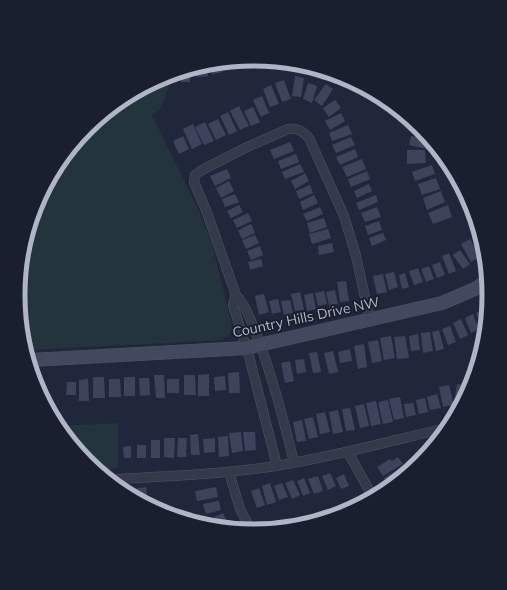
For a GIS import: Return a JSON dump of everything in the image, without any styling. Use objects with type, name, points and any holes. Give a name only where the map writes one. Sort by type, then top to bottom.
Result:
[{"type":"street","points":[[294,462],[280,406],[260,345],[244,304],[236,295],[206,210],[194,182],[195,175],[245,148],[288,129],[296,128],[302,131],[309,138],[344,216],[356,256],[370,320]]},
{"type":"street","name":"Country Hills Drive NW","points":[[35,360],[246,348],[442,303],[482,285]]},
{"type":"street","points":[[236,295],[233,305],[246,348],[277,466]]},
{"type":"street","points":[[118,479],[229,472],[277,466],[348,452],[438,430]]},
{"type":"street","points":[[348,452],[370,492]]},
{"type":"street","points":[[229,472],[240,509],[248,524]]},
{"type":"shaded area","points":[[171,82],[160,110],[152,115],[197,207],[212,244],[232,326],[230,334],[221,340],[32,350],[29,340],[25,310],[25,280],[29,250],[42,208],[56,181],[72,156],[103,123],[139,97]]},
{"type":"shaded area","points":[[118,423],[118,467],[108,471],[92,457],[67,426]]},
{"type":"building","points":[[222,68],[223,72],[212,74],[211,71]]},
{"type":"building","points":[[207,71],[208,76],[197,77],[196,74]]},
{"type":"building","points":[[191,75],[190,82],[181,82],[181,79]]},
{"type":"building","points":[[295,76],[304,78],[301,97],[292,96]]},
{"type":"building","points":[[284,80],[291,99],[282,102],[275,83]]},
{"type":"building","points":[[308,83],[317,86],[312,103],[303,99]]},
{"type":"building","points":[[326,84],[333,89],[322,106],[314,100]]},
{"type":"building","points":[[271,85],[279,104],[270,107],[263,89]]},
{"type":"building","points":[[262,96],[269,113],[261,117],[253,100]]},
{"type":"building","points":[[335,100],[341,108],[329,117],[323,108]]},
{"type":"building","points":[[239,106],[249,126],[240,130],[230,111]]},
{"type":"building","points":[[253,107],[260,122],[251,126],[244,111]]},
{"type":"building","points":[[228,112],[237,131],[229,135],[220,116]]},
{"type":"building","points":[[341,113],[345,121],[330,130],[325,121]]},
{"type":"building","points":[[218,119],[226,135],[216,140],[208,124]]},
{"type":"building","points":[[205,122],[214,141],[204,145],[195,127]]},
{"type":"building","points":[[193,124],[202,144],[192,149],[183,129]]},
{"type":"building","points":[[348,125],[352,134],[332,141],[329,133]]},
{"type":"building","points":[[183,136],[189,149],[179,154],[173,141]]},
{"type":"building","points":[[411,136],[419,138],[428,147],[427,149],[409,145]]},
{"type":"building","points":[[351,137],[355,145],[336,153],[332,145]]},
{"type":"building","points":[[290,142],[294,151],[274,159],[270,150]]},
{"type":"building","points":[[355,149],[358,157],[340,165],[336,157]]},
{"type":"building","points":[[407,150],[425,150],[426,163],[407,164]]},
{"type":"building","points":[[296,154],[299,162],[281,169],[278,161]]},
{"type":"building","points":[[362,159],[366,169],[347,177],[342,167]]},
{"type":"building","points":[[300,164],[304,172],[285,179],[282,172]]},
{"type":"building","points":[[432,165],[435,174],[415,181],[412,172]]},
{"type":"building","points":[[227,169],[231,178],[215,186],[210,176]]},
{"type":"building","points":[[367,171],[370,179],[351,187],[348,179]]},
{"type":"building","points":[[305,173],[309,181],[295,189],[291,181]]},
{"type":"building","points":[[436,178],[440,189],[422,195],[418,184]]},
{"type":"building","points":[[229,181],[234,191],[221,198],[216,188]]},
{"type":"building","points":[[369,184],[372,191],[357,198],[354,191]]},
{"type":"building","points":[[310,185],[313,193],[299,199],[296,191]]},
{"type":"building","points":[[441,191],[445,202],[427,210],[423,198]]},
{"type":"building","points":[[235,194],[239,202],[225,207],[222,199]]},
{"type":"building","points":[[314,195],[318,203],[303,210],[300,202]]},
{"type":"building","points":[[376,195],[378,202],[359,210],[356,203]]},
{"type":"building","points":[[239,205],[243,212],[231,218],[227,211]]},
{"type":"building","points":[[448,205],[452,217],[433,224],[428,213]]},
{"type":"building","points":[[320,207],[323,214],[307,221],[303,214]]},
{"type":"building","points":[[377,207],[381,217],[365,222],[361,213]]},
{"type":"building","points":[[248,213],[252,221],[237,228],[233,220]]},
{"type":"building","points":[[324,218],[327,227],[310,233],[307,223]]},
{"type":"building","points":[[379,221],[382,230],[368,235],[365,226]]},
{"type":"building","points":[[251,224],[255,233],[242,239],[238,230]]},
{"type":"building","points":[[328,229],[331,238],[312,244],[309,234]]},
{"type":"building","points":[[383,233],[386,240],[372,246],[369,238]]},
{"type":"building","points":[[255,235],[259,243],[246,249],[242,240]]},
{"type":"building","points":[[470,239],[479,258],[471,262],[461,244]]},
{"type":"building","points":[[332,243],[334,252],[319,255],[318,246]]},
{"type":"building","points":[[260,246],[263,255],[251,260],[247,251]]},
{"type":"building","points":[[460,250],[470,264],[463,269],[453,255]]},
{"type":"building","points":[[449,253],[456,271],[449,274],[442,256]]},
{"type":"building","points":[[261,259],[263,266],[250,270],[248,262]]},
{"type":"building","points":[[440,262],[445,275],[437,278],[432,265]]},
{"type":"building","points":[[429,266],[434,279],[426,282],[421,269]]},
{"type":"building","points":[[418,268],[423,282],[414,285],[409,271]]},
{"type":"building","points":[[394,272],[398,287],[389,290],[385,274]]},
{"type":"building","points":[[405,273],[409,287],[402,289],[399,275]]},
{"type":"building","points":[[383,274],[387,292],[377,294],[373,276]]},
{"type":"building","points":[[346,281],[349,301],[340,302],[337,282]]},
{"type":"building","points":[[335,290],[338,304],[329,305],[326,292]]},
{"type":"building","points":[[324,291],[327,304],[318,306],[315,293]]},
{"type":"building","points":[[300,292],[304,310],[295,311],[291,294]]},
{"type":"building","points":[[313,293],[316,309],[307,311],[304,295]]},
{"type":"building","points":[[264,294],[269,312],[259,315],[255,296]]},
{"type":"building","points":[[278,299],[281,312],[272,314],[269,301]]},
{"type":"building","points":[[290,300],[293,313],[284,315],[281,301]]},
{"type":"building","points":[[482,311],[480,324],[476,313]]},
{"type":"building","points":[[473,314],[479,329],[471,333],[465,318]]},
{"type":"building","points":[[461,319],[468,335],[460,339],[453,323]]},
{"type":"building","points":[[450,326],[456,342],[448,345],[442,329]]},
{"type":"building","points":[[439,330],[444,349],[436,351],[432,332]]},
{"type":"building","points":[[430,332],[433,351],[423,353],[421,333]]},
{"type":"building","points":[[418,334],[420,350],[411,351],[409,336]]},
{"type":"building","points":[[391,336],[395,358],[384,360],[380,338]]},
{"type":"building","points":[[405,336],[409,358],[397,359],[394,337]]},
{"type":"building","points":[[378,340],[382,361],[372,363],[368,342]]},
{"type":"building","points":[[364,344],[367,367],[358,369],[354,346]]},
{"type":"building","points":[[350,349],[352,361],[340,363],[338,352]]},
{"type":"building","points":[[333,351],[338,372],[329,374],[324,353]]},
{"type":"building","points":[[317,352],[321,372],[313,373],[309,353]]},
{"type":"building","points":[[304,359],[306,372],[297,374],[295,360]]},
{"type":"building","points":[[290,361],[294,381],[285,383],[281,363]]},
{"type":"building","points":[[239,372],[240,393],[229,393],[228,373]]},
{"type":"building","points":[[209,374],[209,396],[198,396],[198,375]]},
{"type":"building","points":[[154,375],[164,375],[165,398],[156,398]]},
{"type":"building","points":[[184,375],[195,375],[196,395],[184,395]]},
{"type":"building","points":[[225,376],[226,390],[215,391],[214,377]]},
{"type":"building","points":[[93,377],[104,377],[105,398],[93,398]]},
{"type":"building","points":[[124,377],[135,377],[135,396],[124,396]]},
{"type":"building","points":[[139,378],[149,378],[150,395],[140,396]]},
{"type":"building","points":[[88,379],[89,401],[79,401],[79,380]]},
{"type":"building","points":[[109,379],[120,379],[121,397],[109,397]]},
{"type":"building","points":[[167,379],[179,379],[179,393],[167,393]]},
{"type":"building","points":[[67,382],[76,382],[76,395],[66,395]]},
{"type":"building","points":[[457,384],[463,385],[457,398],[455,397]]},
{"type":"building","points":[[449,385],[453,405],[443,407],[439,387]]},
{"type":"building","points":[[437,394],[441,408],[430,410],[427,397]]},
{"type":"building","points":[[400,397],[404,418],[394,420],[389,399]]},
{"type":"building","points":[[425,398],[428,412],[419,414],[416,400]]},
{"type":"building","points":[[388,400],[393,422],[383,424],[378,402]]},
{"type":"building","points":[[376,401],[381,424],[371,426],[366,403]]},
{"type":"building","points":[[413,403],[416,415],[406,417],[404,404]]},
{"type":"building","points":[[364,404],[369,426],[360,428],[355,406]]},
{"type":"building","points":[[350,408],[355,430],[346,431],[342,409]]},
{"type":"building","points":[[338,410],[343,432],[333,434],[329,412]]},
{"type":"building","points":[[325,412],[330,432],[320,434],[316,414]]},
{"type":"building","points":[[313,417],[318,437],[309,439],[304,419]]},
{"type":"building","points":[[302,420],[306,441],[297,442],[293,422]]},
{"type":"building","points":[[241,432],[243,451],[232,453],[229,433]]},
{"type":"building","points":[[243,432],[255,432],[256,450],[245,451]]},
{"type":"building","points":[[198,434],[200,455],[191,455],[190,435]]},
{"type":"building","points":[[228,436],[229,456],[219,457],[218,437]]},
{"type":"building","points":[[164,438],[175,438],[174,458],[164,457]]},
{"type":"building","points":[[178,438],[187,438],[186,457],[177,457]]},
{"type":"building","points":[[215,438],[215,452],[204,453],[203,439]]},
{"type":"building","points":[[151,440],[160,440],[160,458],[151,458]]},
{"type":"building","points":[[137,445],[146,445],[146,458],[137,458]]},
{"type":"building","points":[[131,446],[131,458],[124,458],[123,447]]},
{"type":"building","points":[[398,457],[403,464],[383,476],[377,467],[390,459],[392,461]]},
{"type":"building","points":[[403,466],[404,467],[386,481],[384,478]]},
{"type":"building","points":[[330,473],[336,486],[328,490],[322,476]]},
{"type":"building","points":[[344,474],[349,486],[341,489],[336,478]]},
{"type":"building","points":[[318,476],[323,491],[314,494],[308,479]]},
{"type":"building","points":[[304,478],[310,493],[303,496],[297,481]]},
{"type":"building","points":[[293,480],[300,495],[292,499],[285,483]]},
{"type":"building","points":[[270,483],[276,502],[267,505],[262,486]]},
{"type":"building","points":[[282,483],[288,497],[279,500],[274,486]]},
{"type":"building","points":[[146,487],[147,498],[139,493],[133,489]]},
{"type":"building","points":[[216,487],[218,497],[197,501],[195,491]]},
{"type":"building","points":[[259,488],[265,505],[257,508],[251,491]]},
{"type":"building","points":[[219,501],[221,510],[206,514],[203,504]]},
{"type":"building","points":[[223,513],[227,522],[224,522],[210,519]]}]
